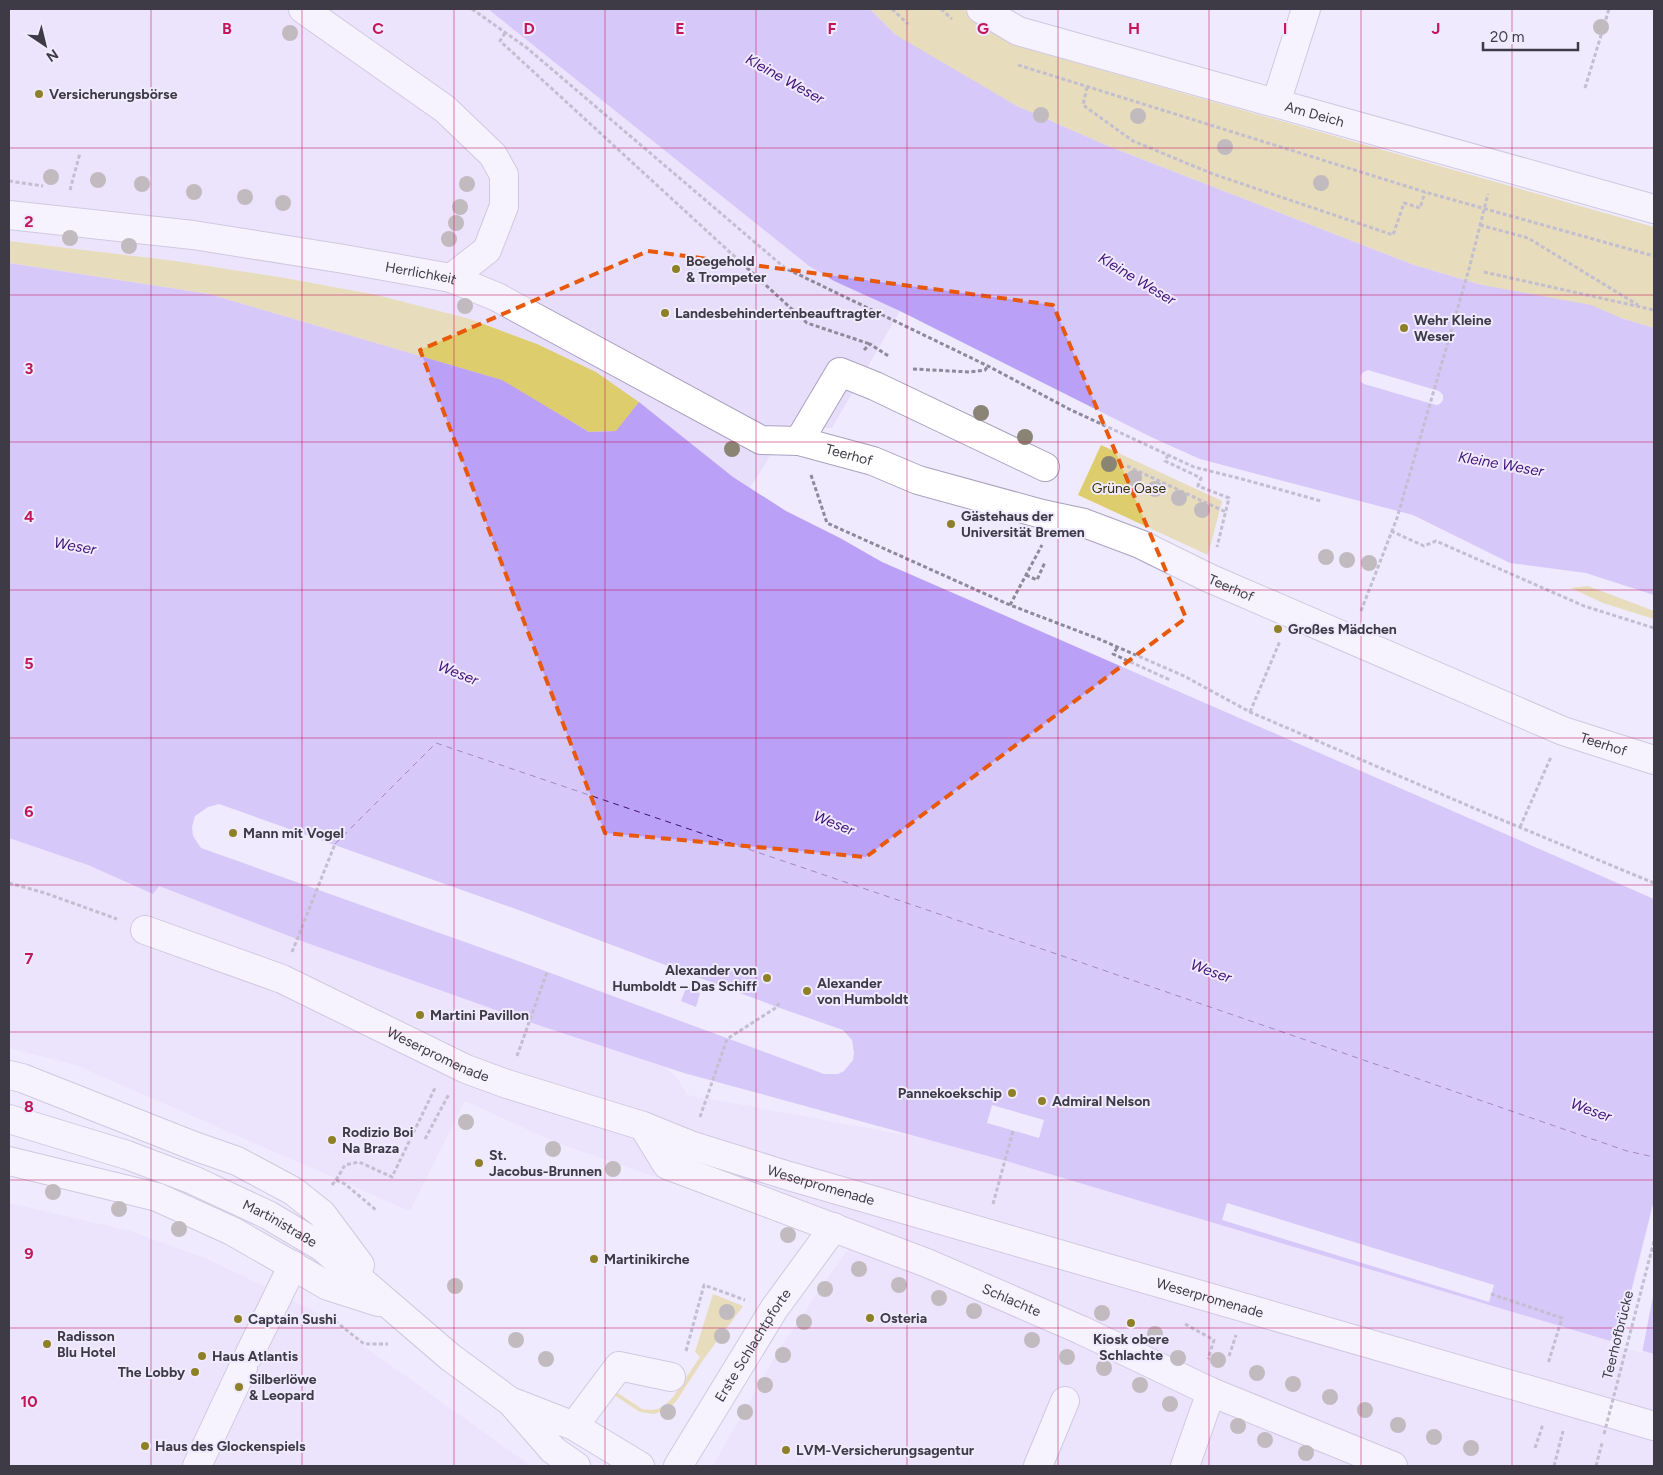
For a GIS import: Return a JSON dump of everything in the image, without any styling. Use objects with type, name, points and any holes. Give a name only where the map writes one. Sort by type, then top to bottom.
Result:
[{"type":"street","name":"Herrlichkeit","points":[[9,215],[193,235],[452,278],[487,250],[504,206],[504,175],[493,155],[445,109],[303,9]]},
{"type":"street","name":"Am Deich","points":[[982,9],[1018,30],[1654,209]]},
{"type":"street","points":[[1276,103],[1306,9]]},
{"type":"street","name":"Teerhof","points":[[452,278],[497,297],[761,440],[799,441],[873,461],[918,480],[1084,523],[1140,544],[1209,578],[1563,731],[1654,760]]},
{"type":"street","points":[[799,441],[840,372],[875,386],[1045,467]]},
{"type":"street","name":"Weserpromenade","points":[[146,930],[282,979],[466,1069],[507,1084],[643,1126],[690,1145],[789,1176],[1654,1426]]},
{"type":"street","points":[[9,1074],[237,1161],[293,1190],[322,1214],[391,1307]]},
{"type":"street","name":"Martinistraße","points":[[9,1119],[135,1158],[193,1180],[268,1215],[322,1247],[450,1357],[511,1402],[553,1450],[576,1466]]},
{"type":"street","name":"Schlachte","points":[[643,1126],[667,1165],[927,1263],[1080,1330],[1211,1392],[1393,1466]]},
{"type":"street","points":[[9,1161],[157,1197],[232,1231],[328,1286],[391,1307]]},
{"type":"street","name":"Erste Schlachtpforte","points":[[678,1466],[774,1309],[834,1227]]},
{"type":"street","points":[[197,1466],[293,1265]]},
{"type":"street","points":[[574,1426],[619,1366],[671,1377]]},
{"type":"street","points":[[1185,1466],[1211,1392]]},
{"type":"street","points":[[1038,1466],[1065,1401]]},
{"type":"street","name":"Martinistraße","points":[[511,1402],[574,1426],[640,1466]]},
{"type":"path","points":[[472,9],[527,48],[786,268],[1194,468],[1321,501]]},
{"type":"path","points":[[892,9],[908,24]]},
{"type":"path","points":[[941,9],[956,23]]},
{"type":"path","points":[[1585,88],[1609,9]]},
{"type":"path","points":[[505,33],[500,41],[806,323],[870,344]]},
{"type":"path","points":[[1013,63],[1425,192],[1654,256]]},
{"type":"path","points":[[1087,86],[1083,105],[1133,141],[1213,174],[1394,235],[1404,203],[1420,208],[1425,192]]},
{"type":"path","points":[[70,190],[80,153]]},
{"type":"path","points":[[1351,640],[1397,518],[1469,269],[1488,194]]},
{"type":"path","points":[[1480,225],[1528,238],[1638,306]]},
{"type":"path","points":[[1484,272],[1654,310]]},
{"type":"path","points":[[907,368],[970,372],[985,370],[988,366]]},
{"type":"path","points":[[799,441],[827,523],[1010,605],[1099,639],[1184,676],[1250,712],[1654,883]]},
{"type":"path","points":[[1168,455],[1165,460],[1201,478],[1198,486],[1229,498],[1209,578]]},
{"type":"path","points":[[1127,466],[1226,512]]},
{"type":"path","points":[[1010,605],[1056,517]]},
{"type":"path","points":[[1392,531],[1424,546],[1436,541],[1584,606],[1654,628]]},
{"type":"path","points":[[1026,575],[1037,580],[1045,562]]},
{"type":"path","points":[[1250,712],[1292,614]]},
{"type":"path","points":[[1117,648],[1113,654],[1170,680]]},
{"type":"path","points":[[1520,827],[1563,731]]},
{"type":"path","points":[[292,953],[335,844]]},
{"type":"path","points":[[9,883],[45,893],[146,930]]},
{"type":"path","points":[[522,1044],[548,972]]},
{"type":"path","points":[[698,1126],[727,1039],[777,1007],[779,1003]]},
{"type":"path","points":[[336,1180],[345,1165],[359,1162],[392,1177],[434,1089]]},
{"type":"path","points":[[425,1139],[449,1094]]},
{"type":"path","points":[[993,1206],[1013,1130]]},
{"type":"path","points":[[345,1184],[376,1210]]},
{"type":"path","name":"Teerhofbrücke","points":[[1604,1434],[1654,1241]]},
{"type":"path","points":[[671,1377],[688,1347],[704,1286],[774,1309]]},
{"type":"path","points":[[1491,1294],[1562,1318],[1548,1364]]},
{"type":"path","points":[[329,1317],[357,1338]]},
{"type":"path","points":[[1535,1448],[1545,1418]]},
{"type":"path","points":[[1554,1466],[1565,1423]]},
{"type":"path","points":[[1596,1466],[1600,1451]]},
{"type":"highlighted area","points":[[648,251],[1053,305],[1186,618],[866,857],[605,833],[420,350]]},
{"type":"shaded area","points":[[9,9],[488,9],[809,266],[834,281],[900,311],[832,428],[789,425],[750,488],[733,477],[639,402],[596,372],[537,344],[470,319],[377,295],[285,278],[176,261],[9,241]]},
{"type":"shaded area","points":[[9,838],[88,865],[153,893],[159,886],[307,943],[538,1025],[662,1064],[678,1079],[687,1095],[927,1139],[1318,1253],[1654,1354],[1654,1466],[713,1466],[780,1348],[863,1230],[994,1268],[864,1228],[787,1222],[560,1144],[465,1101],[410,1211],[76,1065],[9,1048]]},
{"type":"shaded area","points":[[9,1203],[130,1231],[210,1260],[319,1314],[531,1466],[9,1466]]},
{"type":"green space","points":[[870,9],[963,9],[989,31],[1035,51],[1654,227],[1654,328],[1621,318],[1482,285],[1414,265],[1108,146],[1017,106],[907,43],[896,35]]},
{"type":"green space","points":[[9,241],[176,261],[377,295],[470,319],[537,344],[596,372],[639,402],[617,431],[589,432],[501,380],[209,294],[9,263]]},
{"type":"green space","name":"Grüne Oase","points":[[1101,445],[1222,501],[1208,555],[1078,495]]},
{"type":"green space","points":[[1588,586],[1654,611],[1654,619],[1603,603],[1571,588]]},
{"type":"green space","points":[[713,1294],[743,1306],[669,1409],[654,1414],[640,1412],[614,1395],[616,1392],[642,1409],[651,1410],[665,1405],[673,1397],[700,1357],[695,1352]]},
{"type":"water","name":"Kleine Weser","points":[[488,9],[870,9],[896,35],[1017,106],[1108,146],[1414,265],[1482,285],[1591,305],[1621,318],[1654,328],[1654,595],[1586,573],[1510,563],[1413,515],[1200,459],[1151,437],[900,311],[834,281],[809,266]],"holes":[[[1368,370],[1439,391],[1443,395],[1443,400],[1440,404],[1436,405],[1364,384],[1360,378]]]},
{"type":"water","name":"Weser","points":[[9,263],[209,294],[502,380],[589,432],[616,431],[639,402],[733,477],[786,511],[882,562],[1654,899],[1654,1354],[1006,1161],[684,1073],[538,1025],[307,943],[159,886],[153,894],[88,865],[9,838]]},
{"type":"pier","points":[[219,804],[524,912],[843,1030],[852,1040],[853,1060],[844,1071],[838,1074],[824,1074],[507,957],[201,848],[193,836],[192,827],[195,816],[208,807]],"holes":[[[686,988],[700,993],[696,1007],[681,1001]]]},
{"type":"pier","points":[[992,1105],[1044,1120],[1039,1138],[987,1123]]},
{"type":"pier","points":[[1654,1200],[1654,1291],[1642,1353],[1609,1344],[1630,1296]]},
{"type":"pier","points":[[1227,1203],[1494,1285],[1489,1302],[1222,1220]]},
{"type":"ferry route","points":[[335,844],[436,743],[1045,950],[1627,1151],[1654,1157]]},
{"type":"place","name":"Versicherungsbörse","points":[[39,94]]},
{"type":"place","name":"Boegehold & Trompeter","points":[[676,269]]},
{"type":"place","name":"Landesbehindertenbeauftragter","points":[[665,313]]},
{"type":"place","name":"Wehr Kleine Weser","points":[[1404,328]]},
{"type":"place","name":"Gästehaus der Universität Bremen","points":[[951,524]]},
{"type":"place","name":"Großes Mädchen","points":[[1278,629]]},
{"type":"place","name":"Mann mit Vogel","points":[[233,833]]},
{"type":"place","name":"Alexander von Humboldt – Das Schiff","points":[[767,978]]},
{"type":"place","name":"Alexander von Humboldt","points":[[807,991]]},
{"type":"place","name":"Martini Pavillon","points":[[420,1015]]},
{"type":"place","name":"Pannekoekschip","points":[[1012,1093]]},
{"type":"place","name":"Admiral Nelson","points":[[1042,1101]]},
{"type":"place","name":"Rodizio Boi Na Braza","points":[[332,1140]]},
{"type":"place","name":"St. Jacobus-Brunnen","points":[[479,1163]]},
{"type":"place","name":"Martinikirche","points":[[594,1259]]},
{"type":"place","name":"Osteria","points":[[870,1318]]},
{"type":"place","name":"Captain Sushi","points":[[238,1319]]},
{"type":"place","name":"Kiosk obere Schlachte","points":[[1131,1323]]},
{"type":"place","name":"Radisson Blu Hotel","points":[[47,1344]]},
{"type":"place","name":"Haus Atlantis","points":[[202,1356]]},
{"type":"place","name":"The Lobby","points":[[195,1372]]},
{"type":"place","name":"Silberlöwe & Leopard","points":[[239,1387]]},
{"type":"place","name":"Haus des Glockenspiels","points":[[145,1446]]},
{"type":"place","name":"LVM-Versicherungsagentur","points":[[786,1450]]}]
